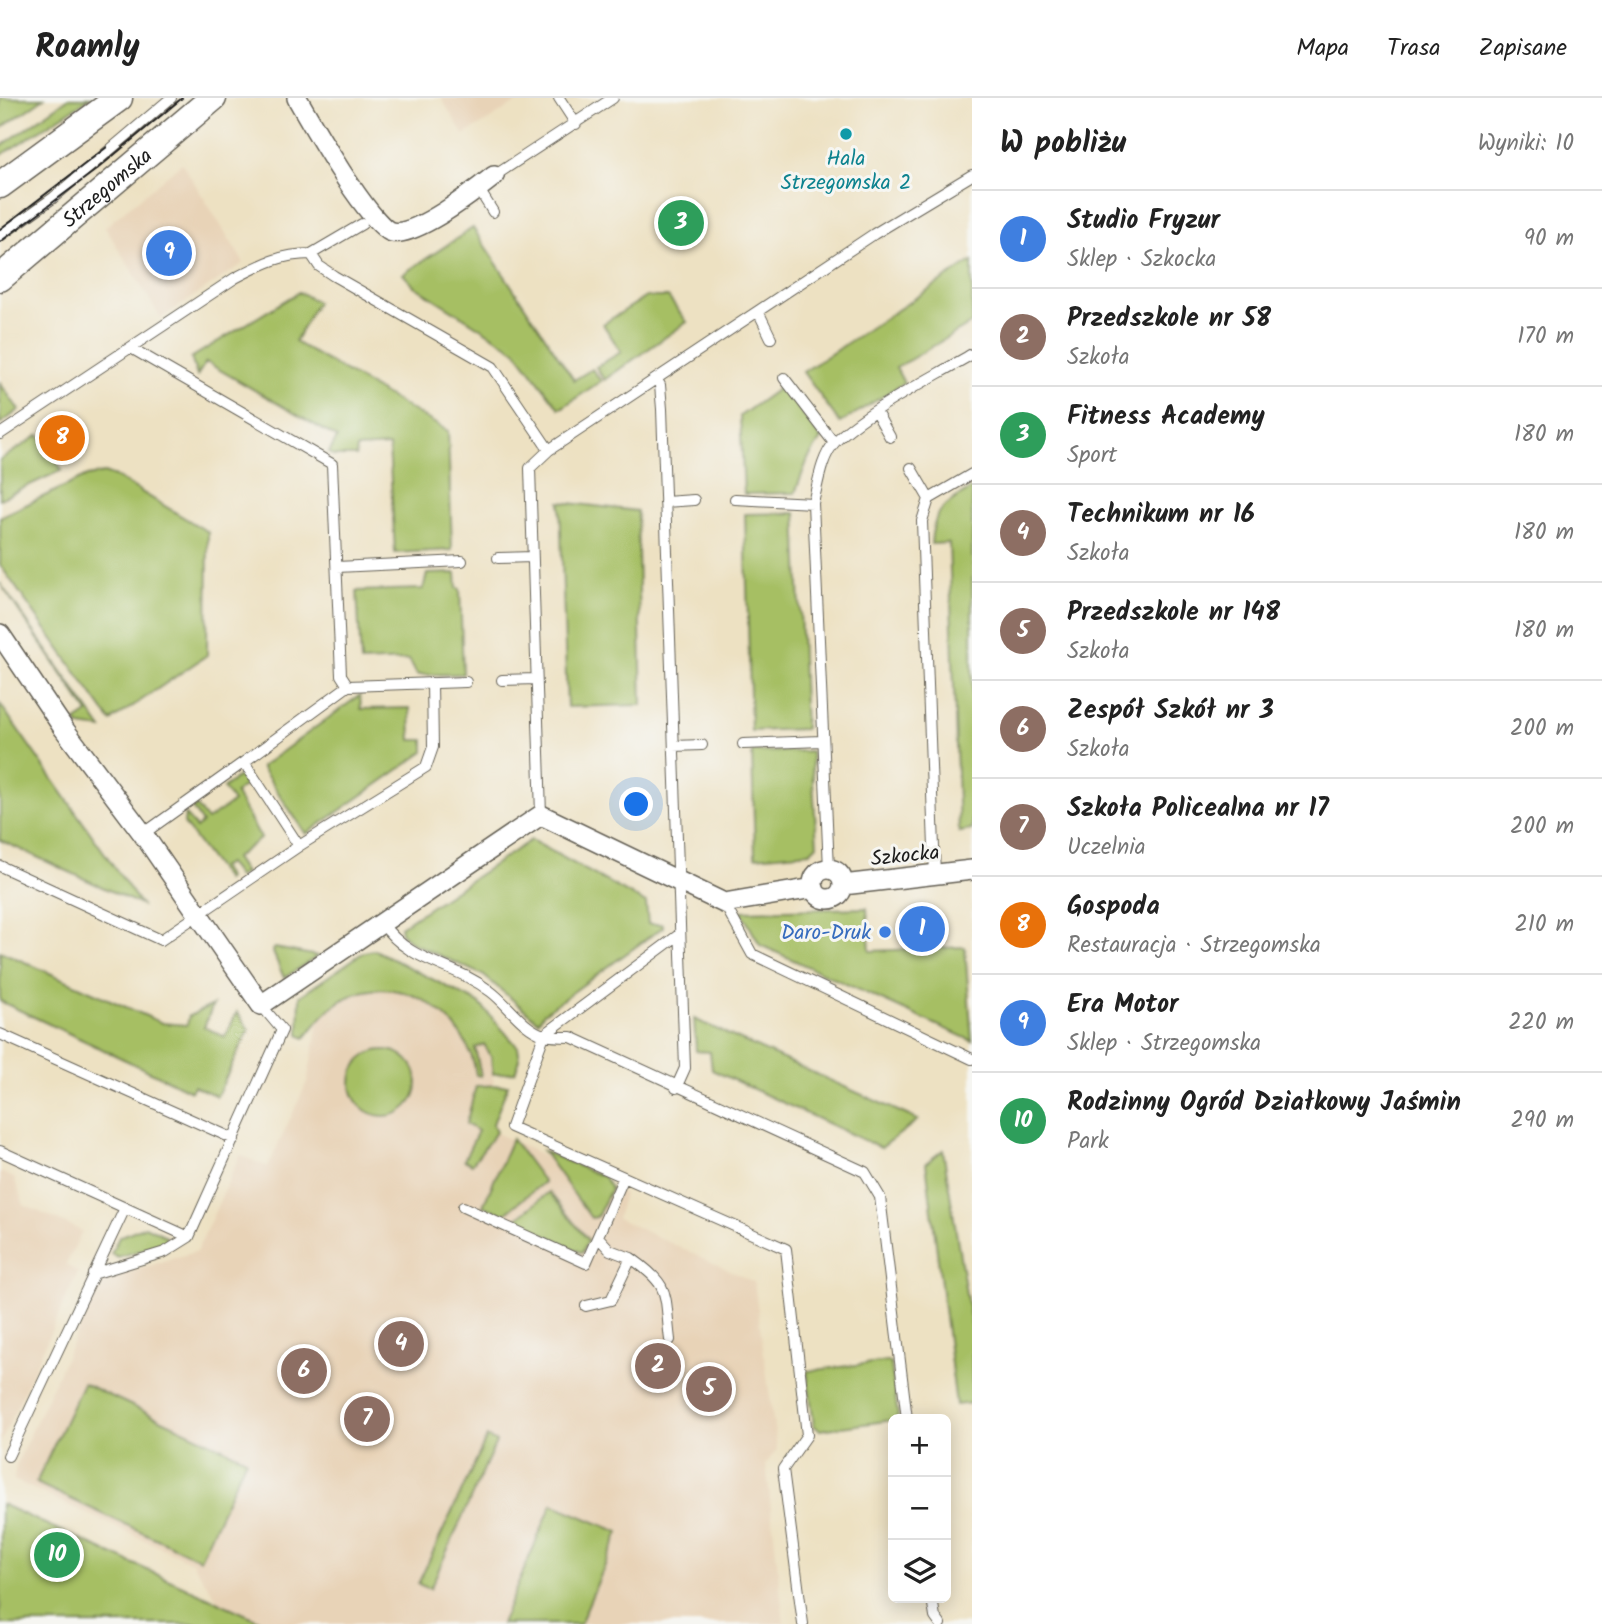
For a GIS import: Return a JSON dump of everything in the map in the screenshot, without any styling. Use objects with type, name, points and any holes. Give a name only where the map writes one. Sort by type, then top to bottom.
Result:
[{"type":"main road","points":[[0,185],[119,98]]},
{"type":"main road","name":"Strzegomska","points":[[0,278],[213,98]]},
{"type":"street","points":[[297,98],[327,151],[384,229],[394,233],[412,230],[494,176]]},
{"type":"street","points":[[0,634],[64,729],[143,834],[261,1005],[541,816],[724,903],[814,888]]},
{"type":"street","points":[[829,869],[838,873],[844,885],[840,894],[829,900],[818,896],[814,888],[817,874],[829,869]]},
{"type":"street","name":"Szkocka","points":[[844,885],[972,870]]},
{"type":"lane","points":[[0,236],[53,198],[171,98]]},
{"type":"lane","points":[[559,98],[576,124]]},
{"type":"lane","points":[[494,176],[613,98]]},
{"type":"lane","points":[[541,816],[530,468],[549,450],[874,234],[972,175]]},
{"type":"lane","points":[[478,188],[494,212]]},
{"type":"lane","points":[[0,434],[247,272],[287,254],[311,254],[362,224]]},
{"type":"lane","points":[[311,254],[319,266],[334,276],[493,367],[549,450]]},
{"type":"lane","points":[[758,312],[771,338]]},
{"type":"lane","points":[[131,348],[332,464],[341,675],[348,686]]},
{"type":"lane","points":[[829,869],[813,503],[822,467],[834,443],[876,412],[972,354]]},
{"type":"lane","points":[[784,378],[834,443]]},
{"type":"lane","points":[[656,379],[660,385],[665,502],[685,1068],[676,1088]]},
{"type":"lane","points":[[876,412],[890,437]]},
{"type":"lane","points":[[911,468],[929,499]]},
{"type":"lane","points":[[935,875],[922,521],[929,499],[972,474]]},
{"type":"lane","points":[[736,499],[813,503]]},
{"type":"lane","points":[[665,502],[694,500]]},
{"type":"lane","points":[[498,558],[532,557]]},
{"type":"lane","points":[[337,567],[462,561]]},
{"type":"lane","points":[[502,680],[536,679]]},
{"type":"lane","points":[[143,834],[348,686],[466,682]]},
{"type":"lane","points":[[0,866],[161,940],[299,846],[426,767],[433,747],[432,683]]},
{"type":"lane","points":[[743,744],[822,741]]},
{"type":"lane","points":[[674,746],[702,745]]},
{"type":"lane","points":[[244,762],[299,846]]},
{"type":"lane","points":[[724,903],[752,954],[972,1059]]},
{"type":"lane","points":[[382,923],[405,949],[471,978],[507,1004],[527,1025],[544,1035],[571,1038],[676,1088],[864,1171],[880,1197],[907,1414]]},
{"type":"lane","points":[[680,934],[544,1035],[511,1127],[786,1249],[807,1435],[782,1469],[803,1624]]},
{"type":"lane","points":[[93,1274],[165,1252],[189,1237],[282,1030],[261,1005]]},
{"type":"lane","points":[[0,1034],[234,1139]]},
{"type":"lane","points":[[0,1151],[189,1237]]},
{"type":"lane","points":[[463,1207],[586,1263],[624,1177]]},
{"type":"lane","points":[[8,1457],[125,1208]]},
{"type":"lane","points":[[598,1237],[610,1250],[631,1258],[658,1277],[663,1286],[670,1340]]},
{"type":"lane","points":[[586,1306],[611,1300],[631,1258]]},
{"type":"lane","points":[[933,1603],[935,1617],[940,1624]]},
{"type":"shaded area","points":[[441,98],[524,98],[464,135]]},
{"type":"shaded area","points":[[182,163],[244,263],[161,318],[105,227]]},
{"type":"shaded area","points":[[325,989],[429,989],[487,1047],[494,1082],[484,1127],[624,1194],[617,1218],[754,1282],[777,1449],[766,1464],[784,1624],[267,1624],[219,1602],[192,1562],[14,1480],[16,1465],[98,1287],[104,1280],[197,1251],[240,1155],[268,1167],[307,1082]]},
{"type":"shaded area","points":[[0,1172],[14,1178],[24,1205],[82,1231],[66,1265],[78,1272],[0,1444]]},
{"type":"green space","points":[[0,98],[44,98],[0,129]]},
{"type":"green space","points":[[69,98],[90,98],[0,156],[0,147]]},
{"type":"green space","points":[[473,228],[574,380],[592,369],[601,381],[563,407],[559,408],[515,350],[414,286],[403,274]]},
{"type":"green space","points":[[972,261],[972,323],[896,368],[904,383],[840,423],[803,372]]},
{"type":"green space","points":[[299,292],[317,302],[295,342],[448,431],[452,550],[395,553],[389,446],[357,448],[356,456],[334,456],[329,453],[337,438],[206,362],[197,376],[191,358]]},
{"type":"green space","points":[[646,297],[668,297],[687,322],[604,380],[596,367],[621,352],[603,324]]},
{"type":"green space","points":[[0,383],[19,410],[0,424]]},
{"type":"green space","points":[[782,386],[821,439],[808,459],[795,493],[744,494],[740,416]]},
{"type":"green space","points":[[39,435],[62,470],[0,499],[0,460]]},
{"type":"green space","points":[[104,473],[118,478],[208,532],[207,655],[111,721],[0,565],[0,517],[87,476]]},
{"type":"green space","points":[[972,488],[972,830],[959,832],[949,543],[931,544],[937,516],[954,499]]},
{"type":"green space","points":[[560,502],[637,511],[642,705],[567,707]]},
{"type":"green space","points":[[796,513],[805,729],[751,731],[745,514]]},
{"type":"green space","points":[[456,573],[457,588],[460,589],[463,674],[417,675],[409,660],[361,662],[357,591],[423,589],[427,574]]},
{"type":"green space","points":[[0,583],[102,729],[79,726],[75,722],[88,713]]},
{"type":"green space","points":[[360,695],[361,709],[410,708],[411,740],[424,740],[424,752],[306,834],[261,767]]},
{"type":"green space","points":[[0,704],[141,905],[0,840]]},
{"type":"green space","points":[[811,751],[817,845],[810,852],[755,857],[752,752]]},
{"type":"green space","points":[[239,776],[248,783],[235,793],[261,838],[235,858],[245,873],[238,877],[228,863],[221,867],[228,878],[226,880],[184,824],[185,814],[196,828],[202,823],[192,808],[196,806],[207,820],[233,802],[223,788]]},
{"type":"green space","points":[[531,840],[646,903],[648,924],[663,924],[663,927],[544,1013],[538,1021],[483,975],[412,943],[401,933],[400,927]]},
{"type":"green space","points":[[867,908],[870,951],[965,947],[972,1041],[760,945],[741,911]]},
{"type":"green space","points":[[275,948],[318,956],[284,978],[272,950]]},
{"type":"green space","points":[[375,950],[479,1003],[518,1047],[520,1059],[515,1072],[493,1074],[491,1057],[484,1044],[475,1048],[481,1076],[476,1075],[471,1054],[461,1035],[447,1018],[430,1004],[391,990],[369,990],[348,997],[329,1010],[305,1038],[299,1035],[300,996],[364,952]]},
{"type":"green space","points":[[0,951],[162,1023],[187,1025],[189,1016],[213,1005],[204,1027],[225,1037],[237,1012],[249,1029],[217,1096],[194,1086],[191,1091],[0,1001]]},
{"type":"green space","points":[[694,1019],[918,1120],[881,1148],[712,1070],[710,1052],[696,1051]]},
{"type":"green space","points":[[384,1050],[397,1052],[412,1065],[417,1083],[415,1096],[402,1111],[384,1116],[371,1114],[356,1101],[351,1083],[353,1070],[366,1055]]},
{"type":"green space","points":[[508,1085],[493,1124],[496,1132],[472,1164],[464,1160],[478,1131],[466,1124],[476,1086]]},
{"type":"green space","points":[[512,1139],[544,1182],[504,1214],[483,1206]]},
{"type":"green space","points":[[943,1150],[972,1331],[972,1403],[956,1405],[926,1163]]},
{"type":"green space","points":[[543,1151],[604,1177],[611,1189],[597,1217],[591,1218]]},
{"type":"green space","points":[[549,1192],[588,1240],[582,1253],[515,1220]]},
{"type":"green space","points":[[145,1226],[166,1236],[166,1243],[118,1257],[111,1254],[119,1237]]},
{"type":"green space","points":[[888,1361],[891,1364],[898,1414],[888,1414],[888,1421],[820,1430],[814,1426],[807,1371]]},
{"type":"green space","points":[[83,1383],[246,1459],[200,1559],[36,1483]]},
{"type":"green space","points":[[487,1437],[496,1442],[430,1589],[418,1584]]},
{"type":"green space","points":[[1,1504],[267,1624],[0,1624]]},
{"type":"green space","points":[[552,1504],[619,1532],[580,1624],[501,1624]]},
{"type":"tram line","points":[[0,242],[96,170],[182,98]]},
{"type":"tram line","points":[[0,229],[107,147]]},
{"type":"place","name":"Hala Strzegomska 2","points":[[846,134]]},
{"type":"place","name":"Fitness Academy","points":[[681,223]]},
{"type":"place","name":"Era Motor","points":[[169,253]]},
{"type":"place","name":"Gospoda","points":[[62,438]]},
{"type":"place","name":"Studio Fryzur","points":[[922,929]]},
{"type":"place","name":"Daro-Druk","points":[[885,932]]},
{"type":"place","name":"Technikum nr 16","points":[[401,1344]]},
{"type":"place","name":"Przedszkole nr 58","points":[[658,1366]]},
{"type":"place","name":"Zespół Szkół nr 3","points":[[304,1371]]},
{"type":"place","name":"Przedszkole nr 148","points":[[709,1389]]},
{"type":"place","name":"Szkoła Policealna nr 17","points":[[367,1419]]},
{"type":"place","name":"Rodzinny Ogród Działkowy Jaśmin","points":[[57,1555]]}]
